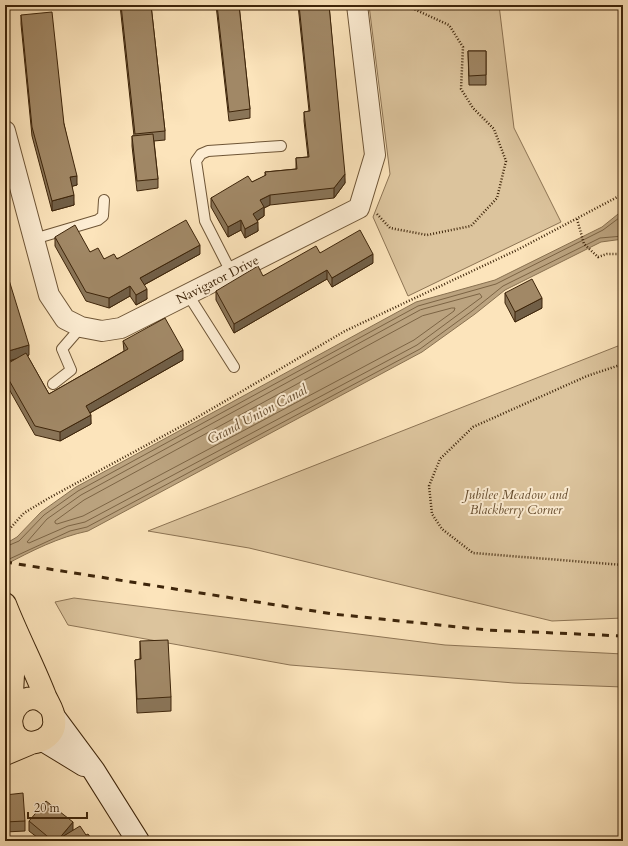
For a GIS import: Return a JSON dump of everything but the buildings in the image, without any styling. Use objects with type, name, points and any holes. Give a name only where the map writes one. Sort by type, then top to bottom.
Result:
[{"type":"main road","points":[[5,754],[37,741],[52,732],[52,712],[9,614]]},
{"type":"main road","points":[[9,614],[13,675],[9,724],[15,736],[37,741],[94,771]]},
{"type":"main road","points":[[9,724],[18,703],[28,698],[40,699],[52,712],[94,771],[138,841]]},
{"type":"street","name":"Navigator Drive","points":[[5,131],[49,295],[65,319],[82,327],[102,331],[121,328],[359,208],[375,155],[358,5]]},
{"type":"lane","points":[[231,272],[205,221],[196,161],[201,154],[208,151],[281,146]]},
{"type":"lane","points":[[34,239],[98,220],[103,216],[104,200]]},
{"type":"lane","points":[[187,294],[234,366]]},
{"type":"lane","points":[[53,384],[71,370],[62,349],[82,327]]},
{"type":"path","points":[[362,199],[390,228],[427,235],[471,226],[497,198],[506,161],[494,129],[473,108],[461,89],[463,47],[449,25],[405,5]]},
{"type":"path","points":[[5,534],[24,513],[48,498],[191,421],[345,331],[519,249],[623,194]]},
{"type":"path","points":[[577,219],[584,244],[598,257],[607,254],[623,254]]},
{"type":"path","points":[[623,364],[587,376],[473,427],[440,459],[430,486],[432,514],[442,529],[473,553],[623,566]]},
{"type":"green space","points":[[369,5],[499,5],[514,128],[561,222],[408,296],[373,217],[390,174]]},
{"type":"green space","name":"Jubilee Meadow and Blackberry Corner","points":[[623,344],[623,618],[552,621],[249,548],[148,531]]},
{"type":"green space","points":[[74,598],[445,645],[623,654],[623,687],[514,683],[290,665],[68,625],[55,602]]},
{"type":"water","name":"Grand Union Canal","points":[[623,210],[623,239],[601,242],[505,290],[475,314],[422,352],[88,531],[56,541],[5,565],[5,544],[17,537],[41,512],[76,487],[416,302],[495,280],[602,227]]},
{"type":"railway","points":[[5,562],[333,614],[487,630],[623,636]]}]
